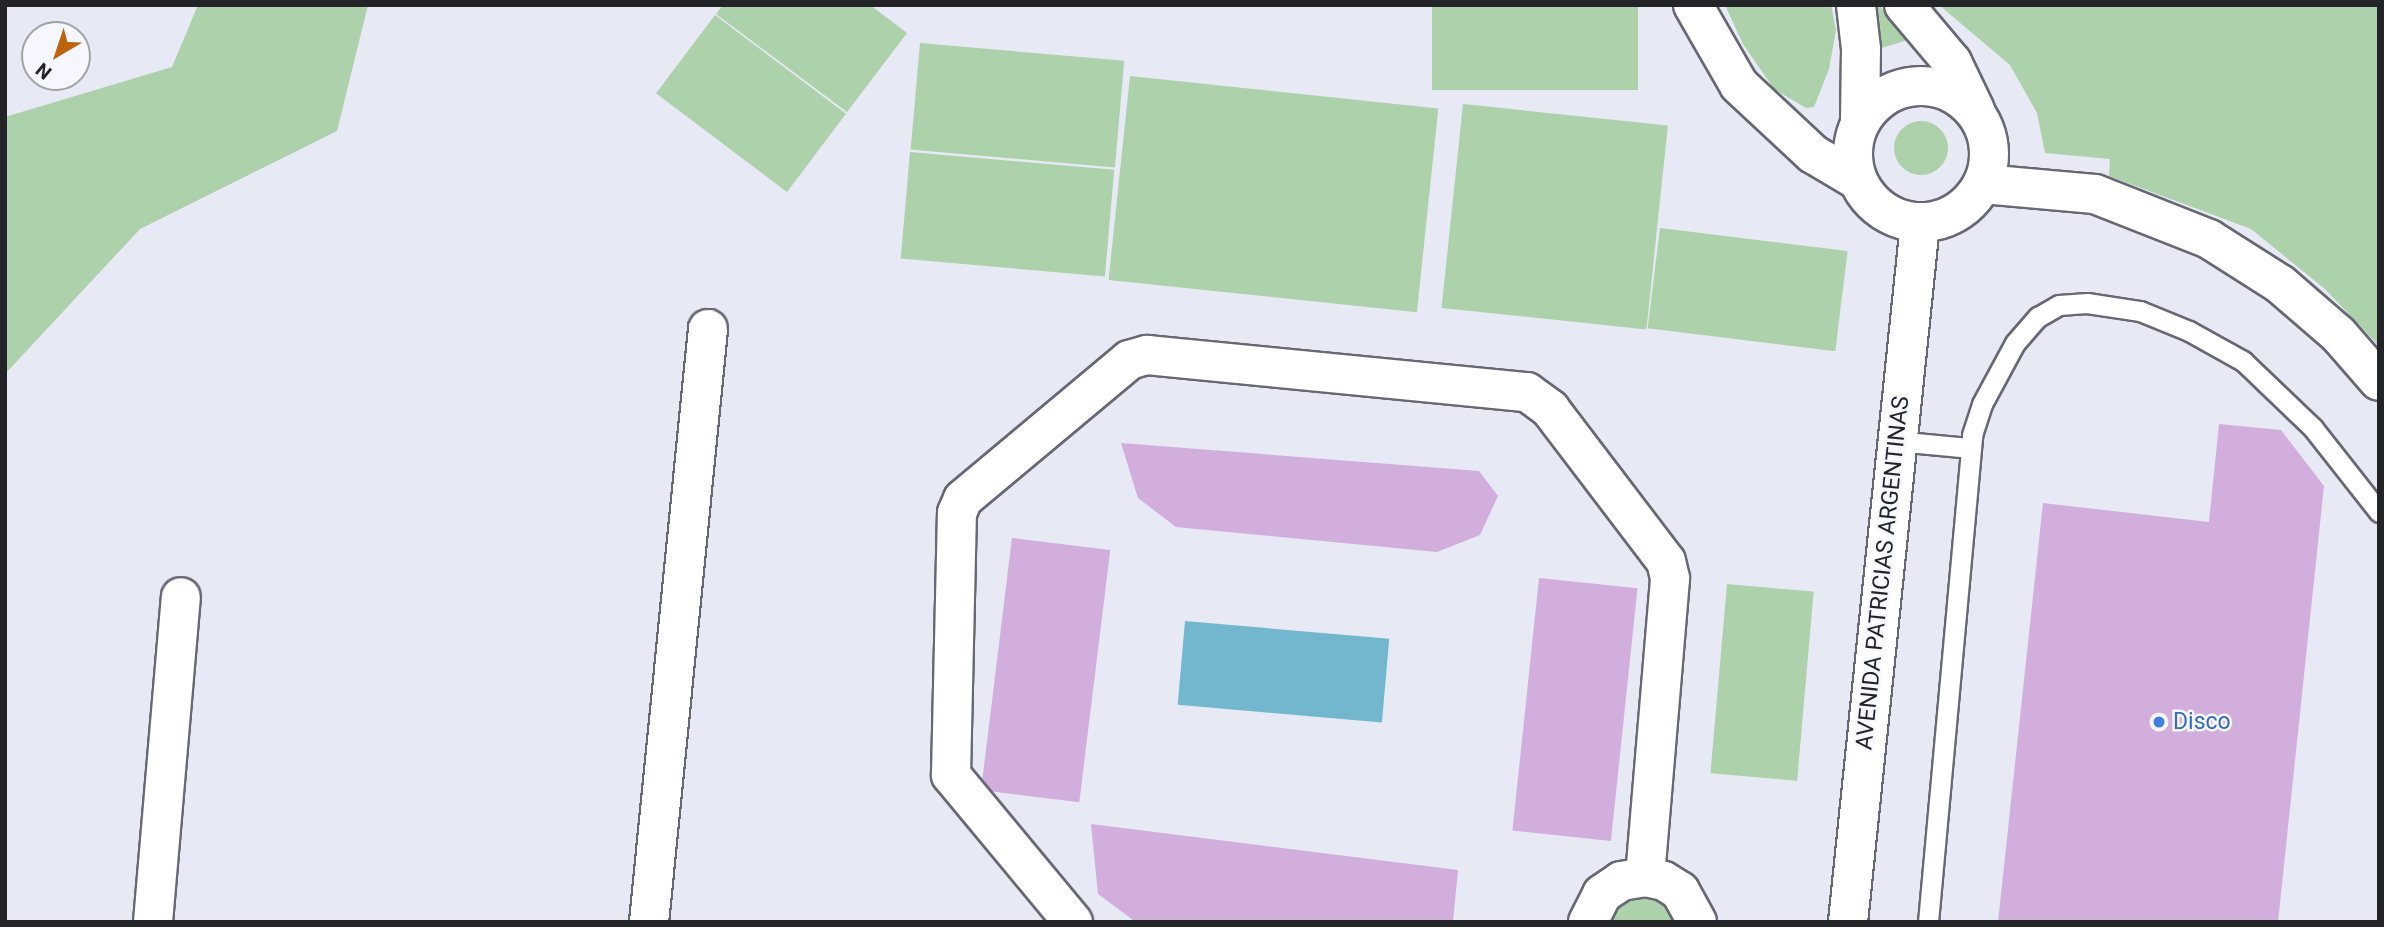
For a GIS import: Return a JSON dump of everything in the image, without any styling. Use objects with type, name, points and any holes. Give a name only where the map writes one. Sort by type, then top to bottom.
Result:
[{"type":"street","points":[[1693,5],[1739,85],[1813,154],[1857,180],[1882,211],[1920,223],[1957,213],[1983,184],[1989,156],[1984,128],[1952,62],[1904,5]]},
{"type":"street","points":[[1856,5],[1861,49],[1860,122],[1852,161],[1857,180]]},
{"type":"street","points":[[1860,122],[1886,95],[1923,86],[1960,98],[1984,128]]},
{"type":"street","points":[[1983,184],[2104,196],[2209,239],[2280,284],[2338,334],[2379,382]]},
{"type":"street","name":"AVENIDA PATRICIAS ARGENTINAS","points":[[1847,922],[1920,223]]},
{"type":"street","points":[[649,922],[708,329]]},
{"type":"street","points":[[1073,922],[951,775],[957,513],[963,499],[1118,369],[1147,355],[1527,392],[1550,409],[1665,561],[1670,579],[1645,877]]},
{"type":"street","points":[[153,922],[181,597]]},
{"type":"street","points":[[1581,916],[1621,881],[1645,877],[1664,881],[1680,891],[1698,922]]},
{"type":"lane","points":[[1928,922],[1970,448],[1982,404],[2015,342],[2038,317],[2059,305],[2140,311],[2189,331],[2243,361],[2313,428],[2379,512]]},
{"type":"lane","points":[[1896,441],[1970,448]]},
{"type":"green space","points":[[198,5],[368,5],[337,131],[140,229],[5,374],[5,117],[172,67]]},
{"type":"green space","points":[[723,5],[870,5],[907,33],[847,112],[716,14]]},
{"type":"green space","points":[[1432,5],[1638,5],[1638,90],[1432,90]]},
{"type":"green space","points":[[1725,5],[1831,5],[1836,30],[1829,69],[1814,107],[1806,108],[1774,89],[1743,44]]},
{"type":"green space","points":[[1876,5],[1879,5],[1908,40],[1875,50]]},
{"type":"green space","points":[[1939,5],[2379,5],[2379,346],[2325,289],[2251,229],[2109,176],[2110,159],[2045,153],[2037,113],[2010,65]]},
{"type":"green space","points":[[715,15],[846,114],[787,192],[656,93]]},
{"type":"green space","points":[[920,43],[1124,61],[1115,167],[911,150]]},
{"type":"green space","points":[[1130,76],[1438,108],[1417,312],[1109,280]]},
{"type":"green space","points":[[1463,104],[1668,126],[1646,329],[1442,308]]},
{"type":"green space","points":[[1921,121],[1940,129],[1948,148],[1940,167],[1921,175],[1902,167],[1894,148],[1902,129]]},
{"type":"green space","points":[[910,152],[1114,170],[1105,276],[901,259]]},
{"type":"green space","points":[[1660,228],[1848,251],[1835,351],[1648,328]]},
{"type":"green space","points":[[1727,584],[1814,592],[1797,781],[1710,773]]},
{"type":"green space","points":[[1637,893],[1663,899],[1679,922],[1603,922]]},
{"type":"water","points":[[1185,621],[1389,639],[1382,723],[1178,705]]},
{"type":"building","name":"Disco","points":[[2219,424],[2281,430],[2324,486],[2278,922],[1998,922],[2043,503],[2209,522]]},
{"type":"building","points":[[1121,443],[1479,471],[1498,496],[1480,535],[1437,552],[1176,527],[1138,498]]},
{"type":"building","points":[[1012,538],[1110,550],[1079,802],[981,790]]},
{"type":"building","points":[[1539,578],[1637,588],[1611,841],[1512,831]]},
{"type":"building","points":[[1091,824],[1458,870],[1453,921],[1133,920],[1098,894]]},
{"type":"place","name":"Disco","points":[[2159,722]]}]
